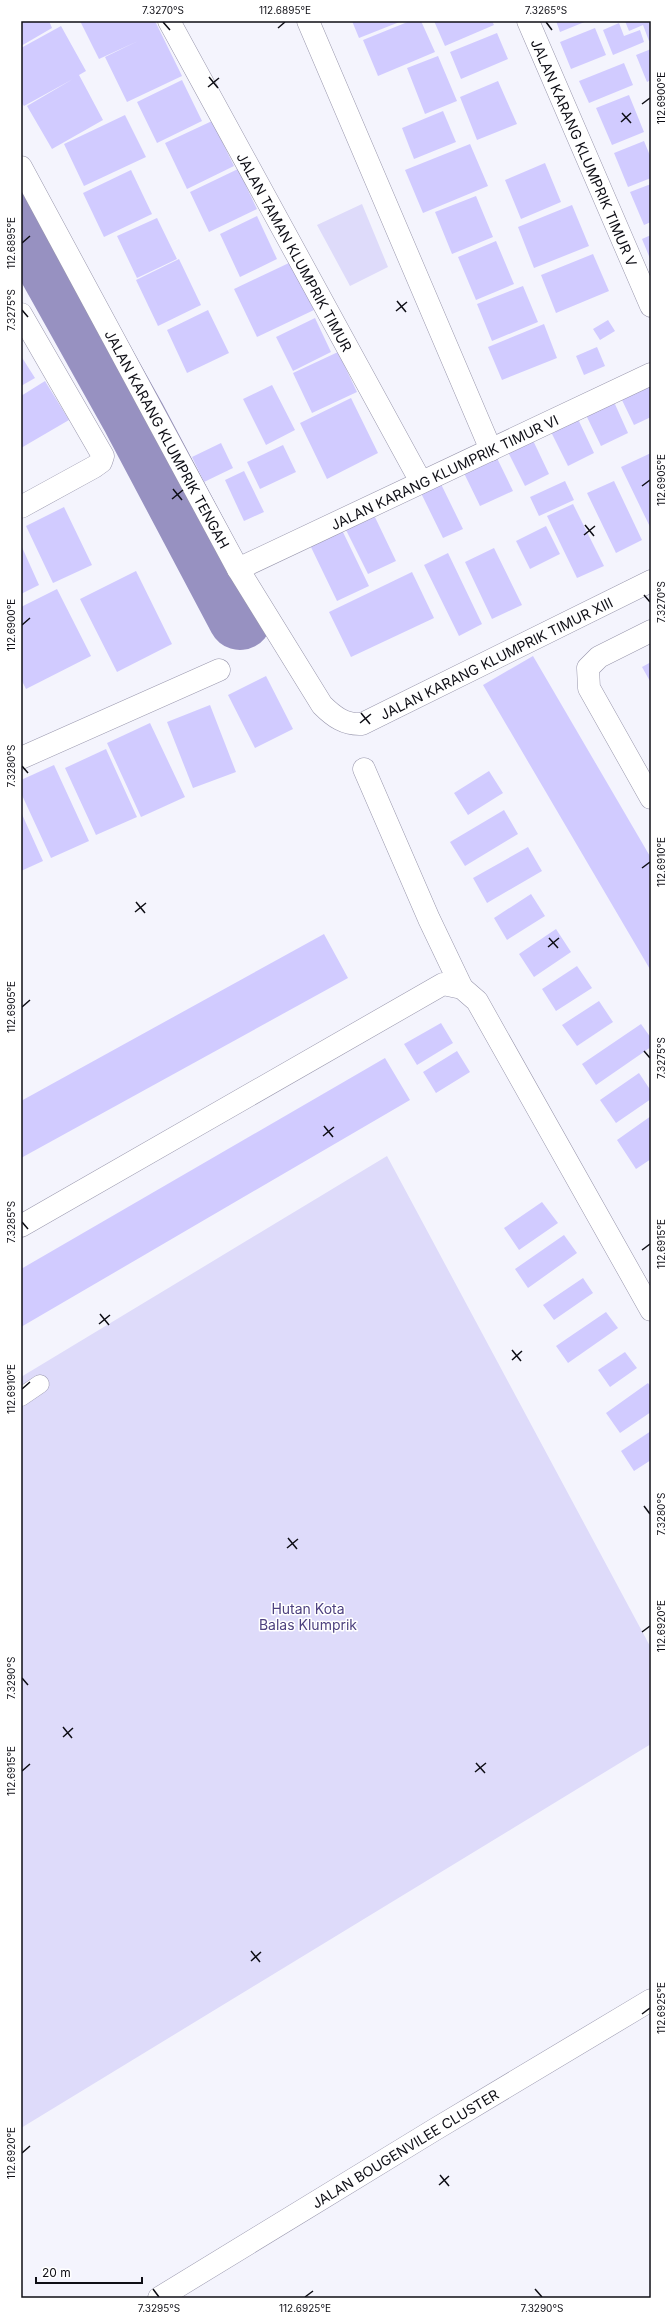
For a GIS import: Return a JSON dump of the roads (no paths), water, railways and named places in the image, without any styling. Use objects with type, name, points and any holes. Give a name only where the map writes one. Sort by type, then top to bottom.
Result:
[{"type":"street","name":"JALAN TAMAN KLUMPRIK TIMUR","points":[[169,21],[421,482]]},
{"type":"street","points":[[308,21],[491,450]]},
{"type":"street","name":"JALAN KARANG KLUMPRIK TIMUR V","points":[[528,21],[651,306]]},
{"type":"street","name":"JALAN KARANG KLUMPRIK TENGAH","points":[[21,167],[238,569],[322,706]]},
{"type":"street","points":[[21,314],[103,456],[101,462],[94,468],[21,507]]},
{"type":"street","name":"JALAN KARANG KLUMPRIK TIMUR VI","points":[[238,569],[651,374]]},
{"type":"street","name":"JALAN KARANG KLUMPRIK TIMUR XIII","points":[[322,706],[334,717],[350,725],[362,724],[651,581]]},
{"type":"street","points":[[651,631],[599,657],[588,668],[589,688],[651,798]]},
{"type":"street","points":[[21,758],[219,670]]},
{"type":"street","points":[[364,769],[429,919],[462,988],[477,1001],[651,1310]]},
{"type":"street","points":[[21,1226],[443,984],[462,988]]},
{"type":"street","name":"JALAN BOUGENVILEE CLUSTER","points":[[159,2298],[434,2130],[651,2000]]},
{"type":"lane","points":[[21,1397],[40,1384]]},
{"type":"waterway","points":[[21,216],[134,418],[240,618]]},
{"type":"park label","name":"Hutan Kota Balas Klumprik","points":[[308,1616]]}]
